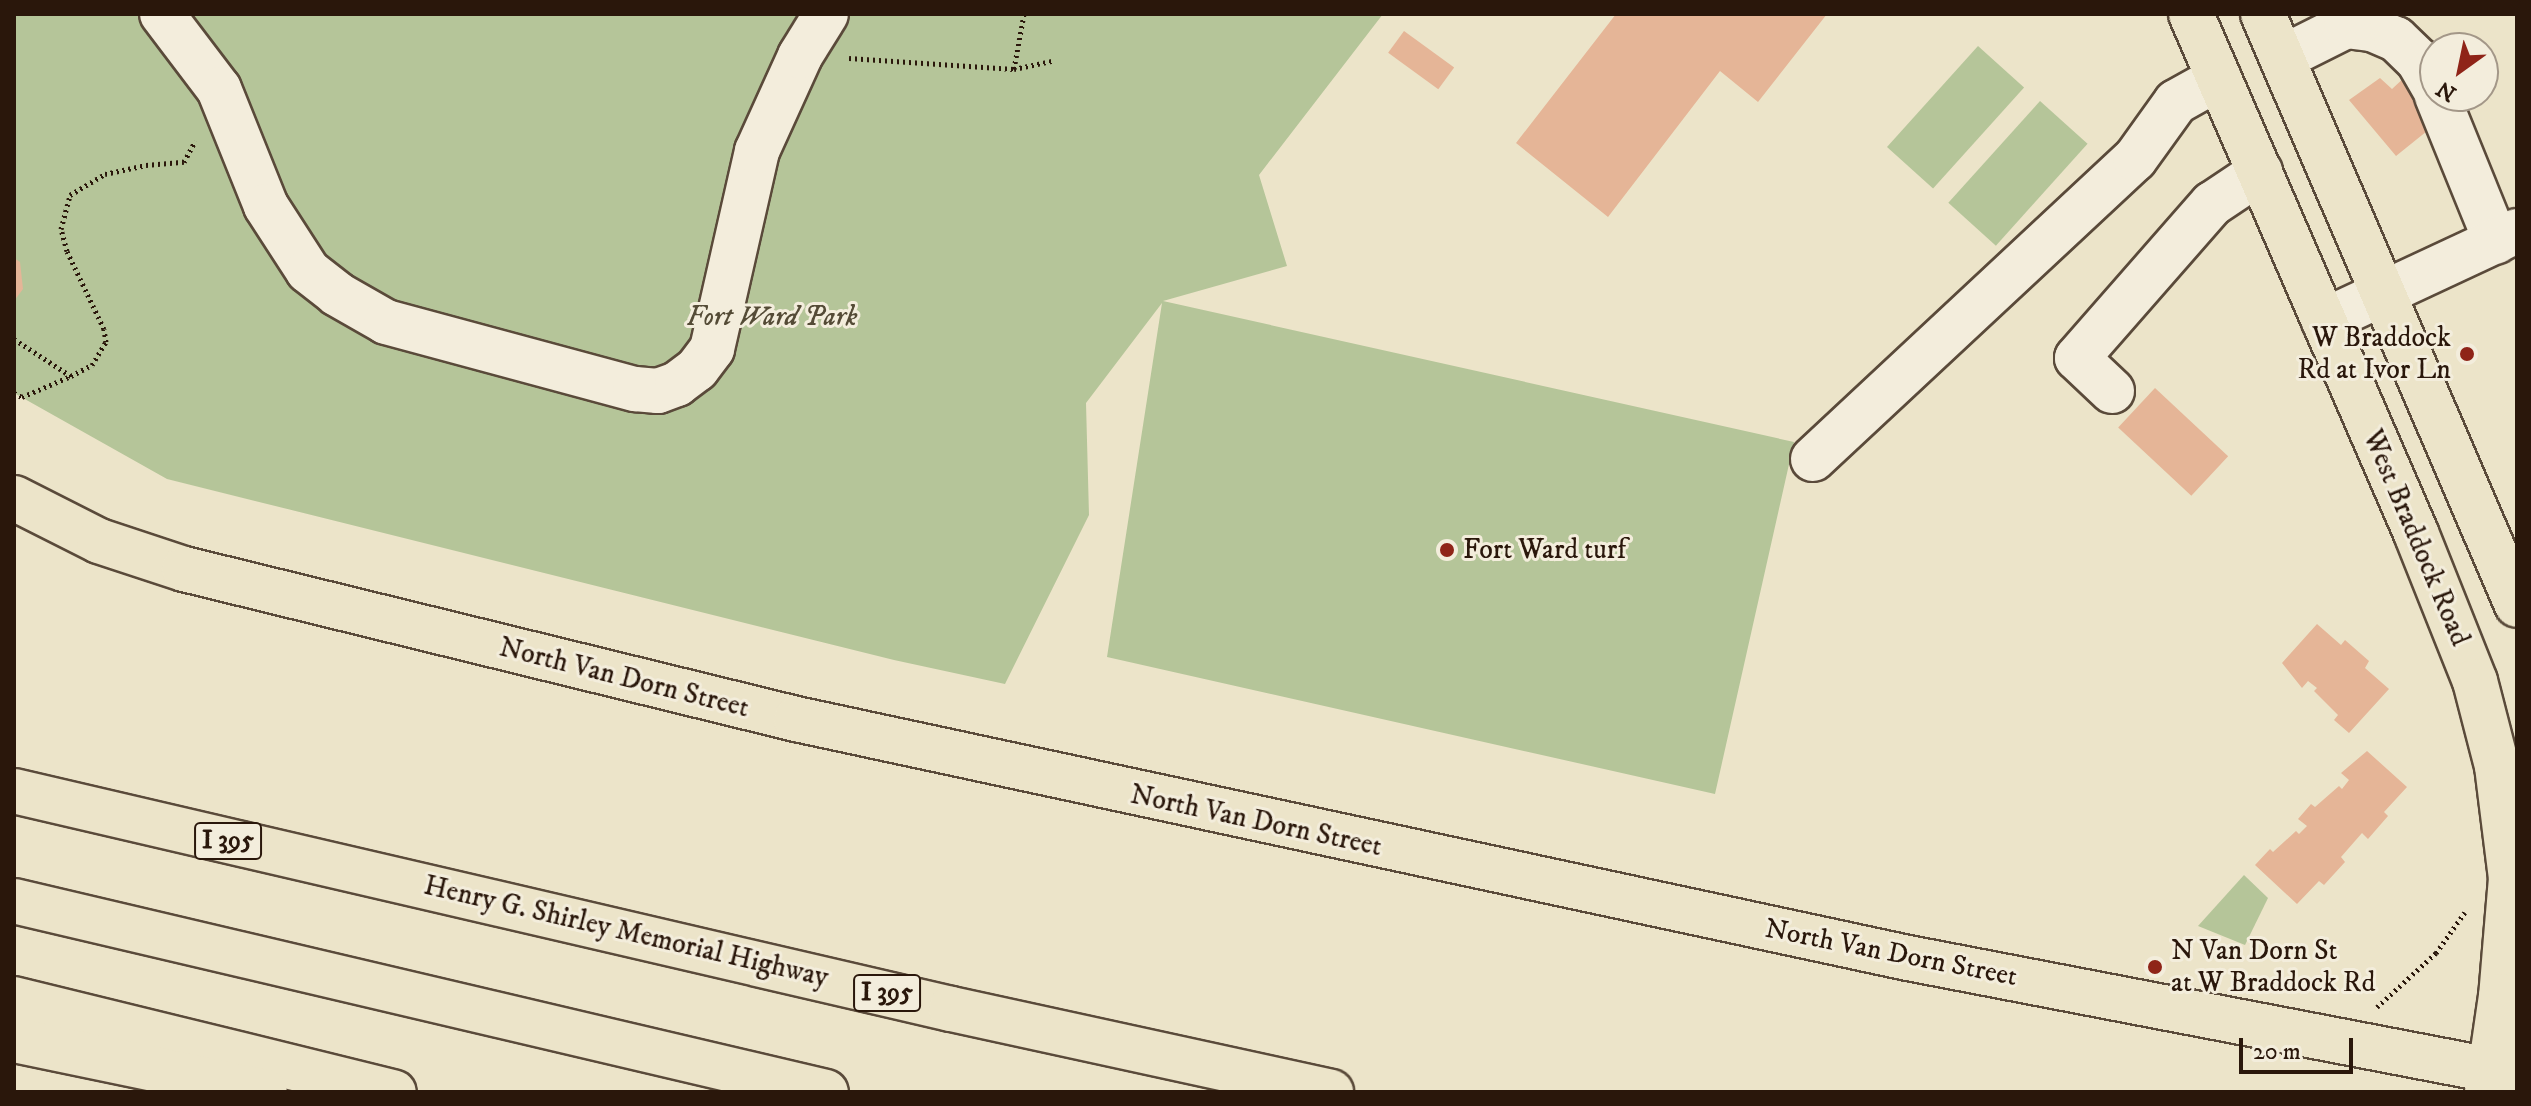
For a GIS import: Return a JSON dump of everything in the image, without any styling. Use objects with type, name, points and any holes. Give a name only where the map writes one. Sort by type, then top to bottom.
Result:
[{"type":"main road","name":"West Braddock Road","points":[[2191,14],[2416,533],[2475,681],[2497,766],[2511,878],[2498,1079]]},
{"type":"main road","points":[[2263,14],[2517,605]]},
{"type":"main road","name":"North Van Dorn Street","points":[[14,498],[99,541],[184,569],[796,719],[1908,958],[2339,1041],[2498,1079]]},
{"type":"main road","points":[[14,764],[443,890]]},
{"type":"main road","name":"Henry G. Shirley Memorial Highway","points":[[14,791],[951,1009],[1331,1092]]},
{"type":"main road","points":[[14,901],[826,1092]]},
{"type":"main road","points":[[14,999],[394,1092]]},
{"type":"main road","points":[[14,1040],[265,1092]]},
{"type":"street","points":[[162,14],[219,89],[266,206],[308,271],[337,294],[386,322],[635,389],[658,391],[677,384],[697,369],[712,349],[757,151],[800,56],[826,14]]},
{"type":"street","points":[[2282,58],[2346,26],[2372,29],[2396,39],[2419,62]]},
{"type":"street","points":[[1813,459],[2135,159],[2176,102],[2219,78]]},
{"type":"street","points":[[2324,321],[2507,236],[2445,112]]},
{"type":"street","points":[[2112,391],[2077,358],[2212,204],[2260,172]]},
{"type":"path","points":[[1014,69],[1024,14]]},
{"type":"path","points":[[800,56],[1014,69],[1052,61]]},
{"type":"path","points":[[14,393],[22,397],[92,365],[106,342],[104,329],[67,251],[61,229],[70,195],[105,174],[146,165],[184,162],[219,89]]},
{"type":"path","points":[[14,339],[71,376]]},
{"type":"path","points":[[2339,1041],[2436,953],[2471,902]]},
{"type":"green space","name":"Fort Ward Park","points":[[14,14],[1383,14],[1259,175],[1287,266],[1163,301],[1794,442],[1715,794],[1107,657],[1162,303],[1086,403],[1089,515],[1005,684],[894,660],[167,479],[14,393]]},
{"type":"green space","points":[[1978,46],[2024,87],[1933,189],[1887,147]]},
{"type":"green space","points":[[2040,101],[2088,144],[1996,246],[1948,203]]},
{"type":"green space","points":[[2244,875],[2268,898],[2245,945],[2198,926]]},
{"type":"building","points":[[1616,14],[1827,14],[1758,102],[1720,71],[1608,217],[1516,143]]},
{"type":"building","points":[[1404,31],[1454,67],[1438,89],[1388,53]]},
{"type":"building","points":[[2406,76],[2419,92],[2419,112],[2436,112],[2442,119],[2396,156],[2349,100],[2380,78],[2392,89]]},
{"type":"building","points":[[14,258],[20,262],[23,289],[14,301]]},
{"type":"building","points":[[2155,388],[2228,456],[2191,496],[2118,427]]},
{"type":"building","points":[[2317,624],[2341,645],[2345,640],[2369,661],[2365,668],[2389,689],[2349,733],[2334,720],[2338,715],[2314,691],[2317,688],[2308,681],[2302,688],[2282,663]]},
{"type":"building","points":[[2367,751],[2407,787],[2384,812],[2388,816],[2368,839],[2362,833],[2341,857],[2345,862],[2324,885],[2319,881],[2297,904],[2255,865],[2270,849],[2273,852],[2296,831],[2299,834],[2307,826],[2298,819],[2311,804],[2315,807],[2339,786],[2342,789],[2349,780],[2341,773]]},
{"type":"place","name":"W Braddock Rd at Ivor Ln","points":[[2467,354]]},
{"type":"place","name":"Fort Ward turf","points":[[1447,550]]},
{"type":"place","name":"N Van Dorn St at W Braddock Rd","points":[[2155,967]]}]
